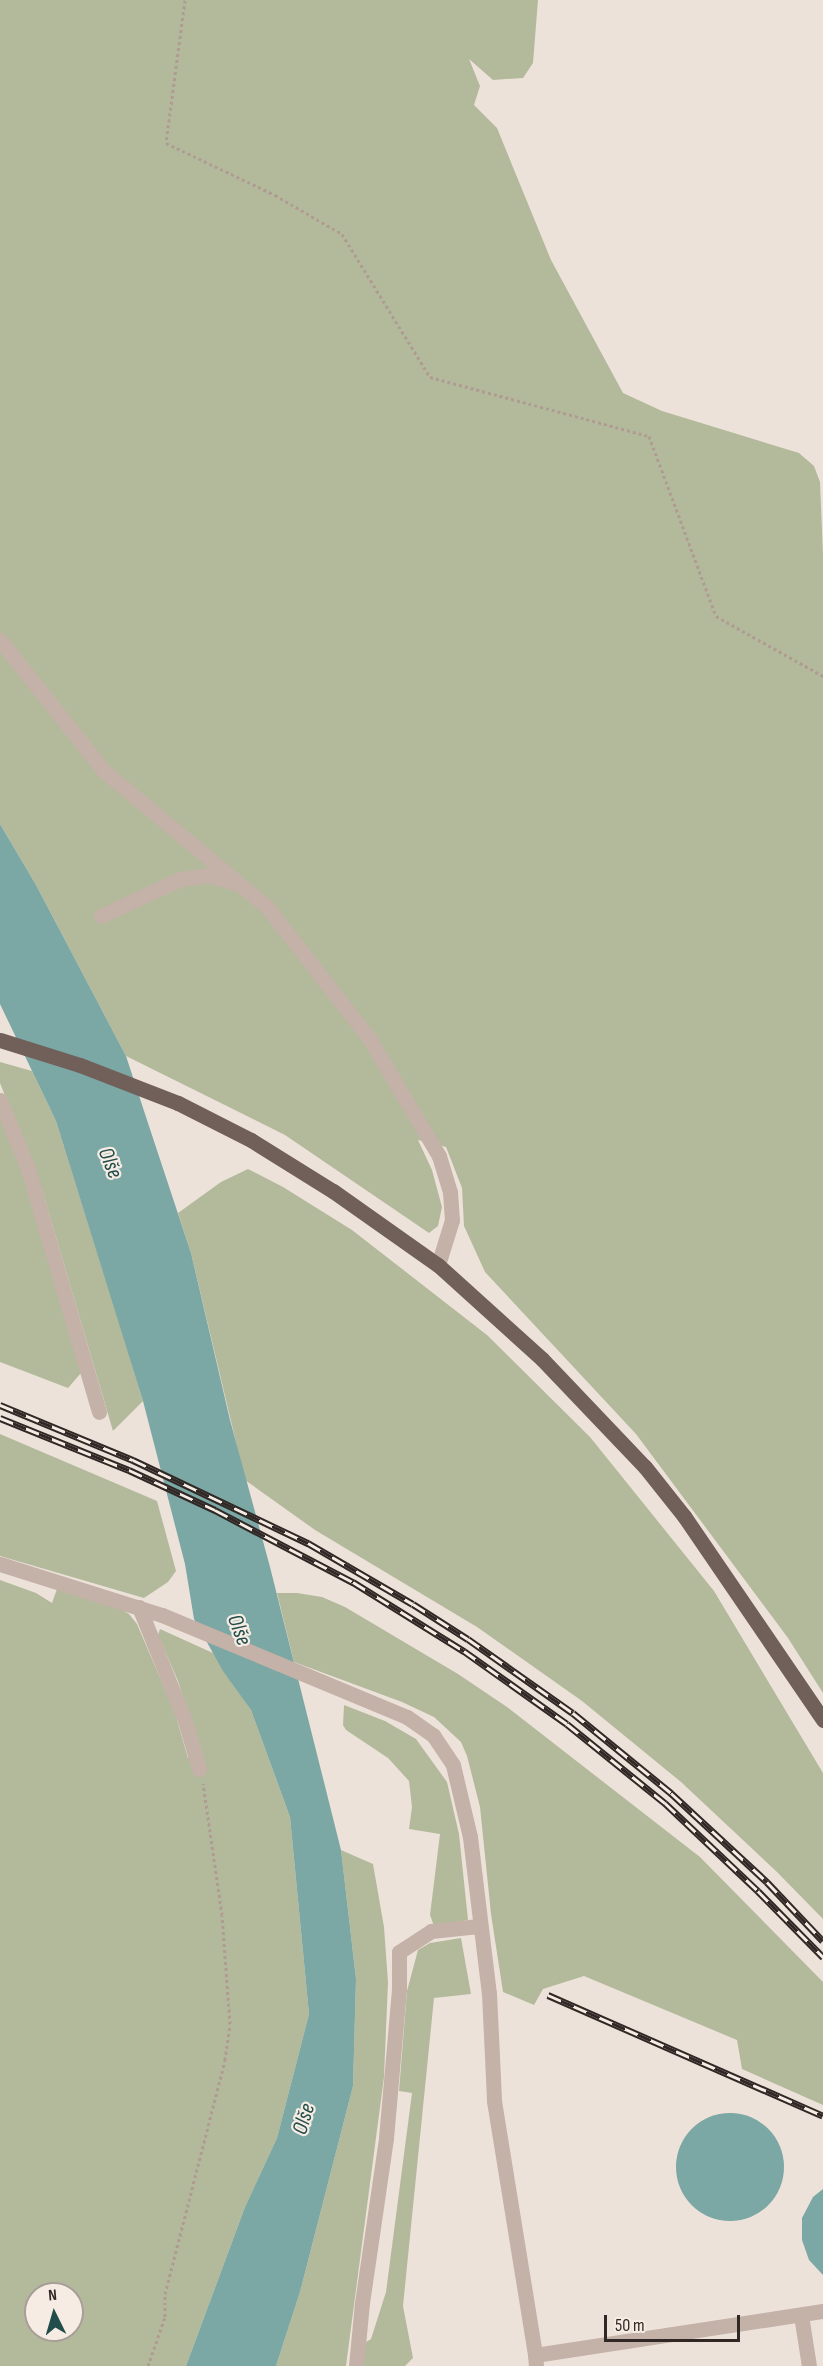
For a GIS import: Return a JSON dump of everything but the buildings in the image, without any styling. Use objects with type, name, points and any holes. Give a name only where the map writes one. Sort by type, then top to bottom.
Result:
[{"type":"main road","points":[[0,1040],[80,1065],[178,1103],[295,1165],[438,1265],[542,1359],[645,1467],[684,1516],[823,1720]]},
{"type":"lane","points":[[0,640],[104,771],[267,906],[369,1038],[439,1156],[450,1192],[452,1220],[438,1265]]},
{"type":"lane","points":[[101,916],[180,879],[209,875],[239,884]]},
{"type":"lane","points":[[0,1100],[28,1169],[99,1412]]},
{"type":"lane","points":[[0,1564],[162,1615],[407,1717],[433,1735],[453,1765],[470,1837],[479,1926],[489,1993],[494,2101],[536,2360],[823,2311]]},
{"type":"lane","points":[[140,1607],[185,1721],[200,1769]]},
{"type":"lane","points":[[356,2366],[362,2303],[386,2138],[399,1989],[399,1952],[432,1931],[479,1926]]},
{"type":"lane","points":[[801,2315],[808,2366]]},
{"type":"path","points":[[185,0],[166,143],[275,195],[342,234],[430,377],[649,436],[716,616],[823,676]]},
{"type":"path","points":[[148,2366],[165,2317],[165,2294],[225,2060],[230,2024],[215,1857],[200,1769]]},
{"type":"green space","points":[[0,0],[538,0],[533,63],[523,78],[493,80],[469,59],[480,86],[474,105],[497,128],[551,260],[623,393],[662,411],[799,453],[814,466],[820,482],[823,554],[823,1693],[788,1638],[636,1434],[485,1272],[464,1226],[462,1188],[446,1147],[418,1140],[432,1170],[442,1207],[438,1226],[429,1233],[285,1135],[126,1056],[36,885],[0,824]]},
{"type":"green space","points":[[0,1062],[32,1071],[56,1121],[123,1335],[143,1401],[113,1431],[43,1193],[0,1083]]},
{"type":"green space","points":[[0,1110],[35,1210],[81,1373],[68,1388],[0,1362]]},
{"type":"green space","points":[[248,1169],[283,1187],[352,1230],[487,1335],[590,1437],[714,1591],[823,1773],[823,1919],[777,1872],[681,1782],[582,1701],[477,1627],[315,1530],[245,1480],[191,1253],[178,1213],[221,1182]]},
{"type":"green space","points":[[0,1434],[157,1501],[176,1571],[168,1582],[144,1598],[0,1556]]},
{"type":"green space","points":[[0,1580],[36,1593],[52,1603],[57,1589],[121,1609],[129,1614],[137,1624],[175,1713],[188,1758],[202,1755],[178,1681],[158,1635],[160,1629],[213,1653],[251,1710],[290,1817],[309,2014],[277,2138],[245,2207],[186,2366],[0,2366]]},
{"type":"green space","points":[[277,1593],[322,1597],[345,1607],[458,1674],[507,1707],[700,1857],[823,1982],[823,2105],[742,2069],[737,2040],[584,1976],[543,1989],[534,2005],[503,1992],[491,1914],[480,1807],[467,1756],[461,1742],[434,1717],[402,1702],[294,1662]]},
{"type":"green space","points":[[344,1705],[385,1721],[416,1739],[447,1782],[459,1834],[468,1920],[434,1926],[430,1915],[440,1834],[409,1829],[412,1807],[409,1781],[388,1758],[346,1730],[343,1725]]},
{"type":"green space","points":[[341,1850],[373,1864],[384,1927],[388,1982],[384,2077],[346,2366],[276,2366],[300,2292],[353,2086],[356,1979]]},
{"type":"green space","points":[[461,1938],[471,1994],[434,1998],[403,2306],[413,2358],[405,2366],[363,2366],[366,2342],[371,2339],[386,2292],[412,2093],[399,2091],[407,1991],[418,1950],[430,1943]]},
{"type":"water","name":"Olše","points":[[0,824],[36,885],[126,1056],[191,1253],[230,1420],[270,1567],[341,1850],[356,1979],[353,2086],[300,2292],[276,2366],[186,2366],[245,2207],[277,2138],[309,2014],[290,1817],[251,1710],[223,1671],[194,1619],[185,1564],[143,1401],[56,1121],[0,1004]]},
{"type":"water","points":[[730,2113],[751,2117],[768,2129],[780,2146],[784,2167],[780,2188],[768,2205],[751,2217],[730,2221],[709,2217],[692,2205],[680,2188],[676,2167],[680,2146],[692,2129],[709,2117]]},
{"type":"water","points":[[823,2189],[823,2275],[809,2260],[802,2240],[802,2218],[813,2197]]},
{"type":"railway","points":[[0,1405],[133,1460],[308,1543],[468,1639],[573,1713],[671,1793],[767,1882],[823,1941]]},
{"type":"railway","points":[[0,1418],[129,1470],[215,1510],[353,1582],[464,1651],[567,1724],[665,1803],[758,1891],[823,1957]]},
{"type":"railway","points":[[548,1995],[823,2116]]}]
